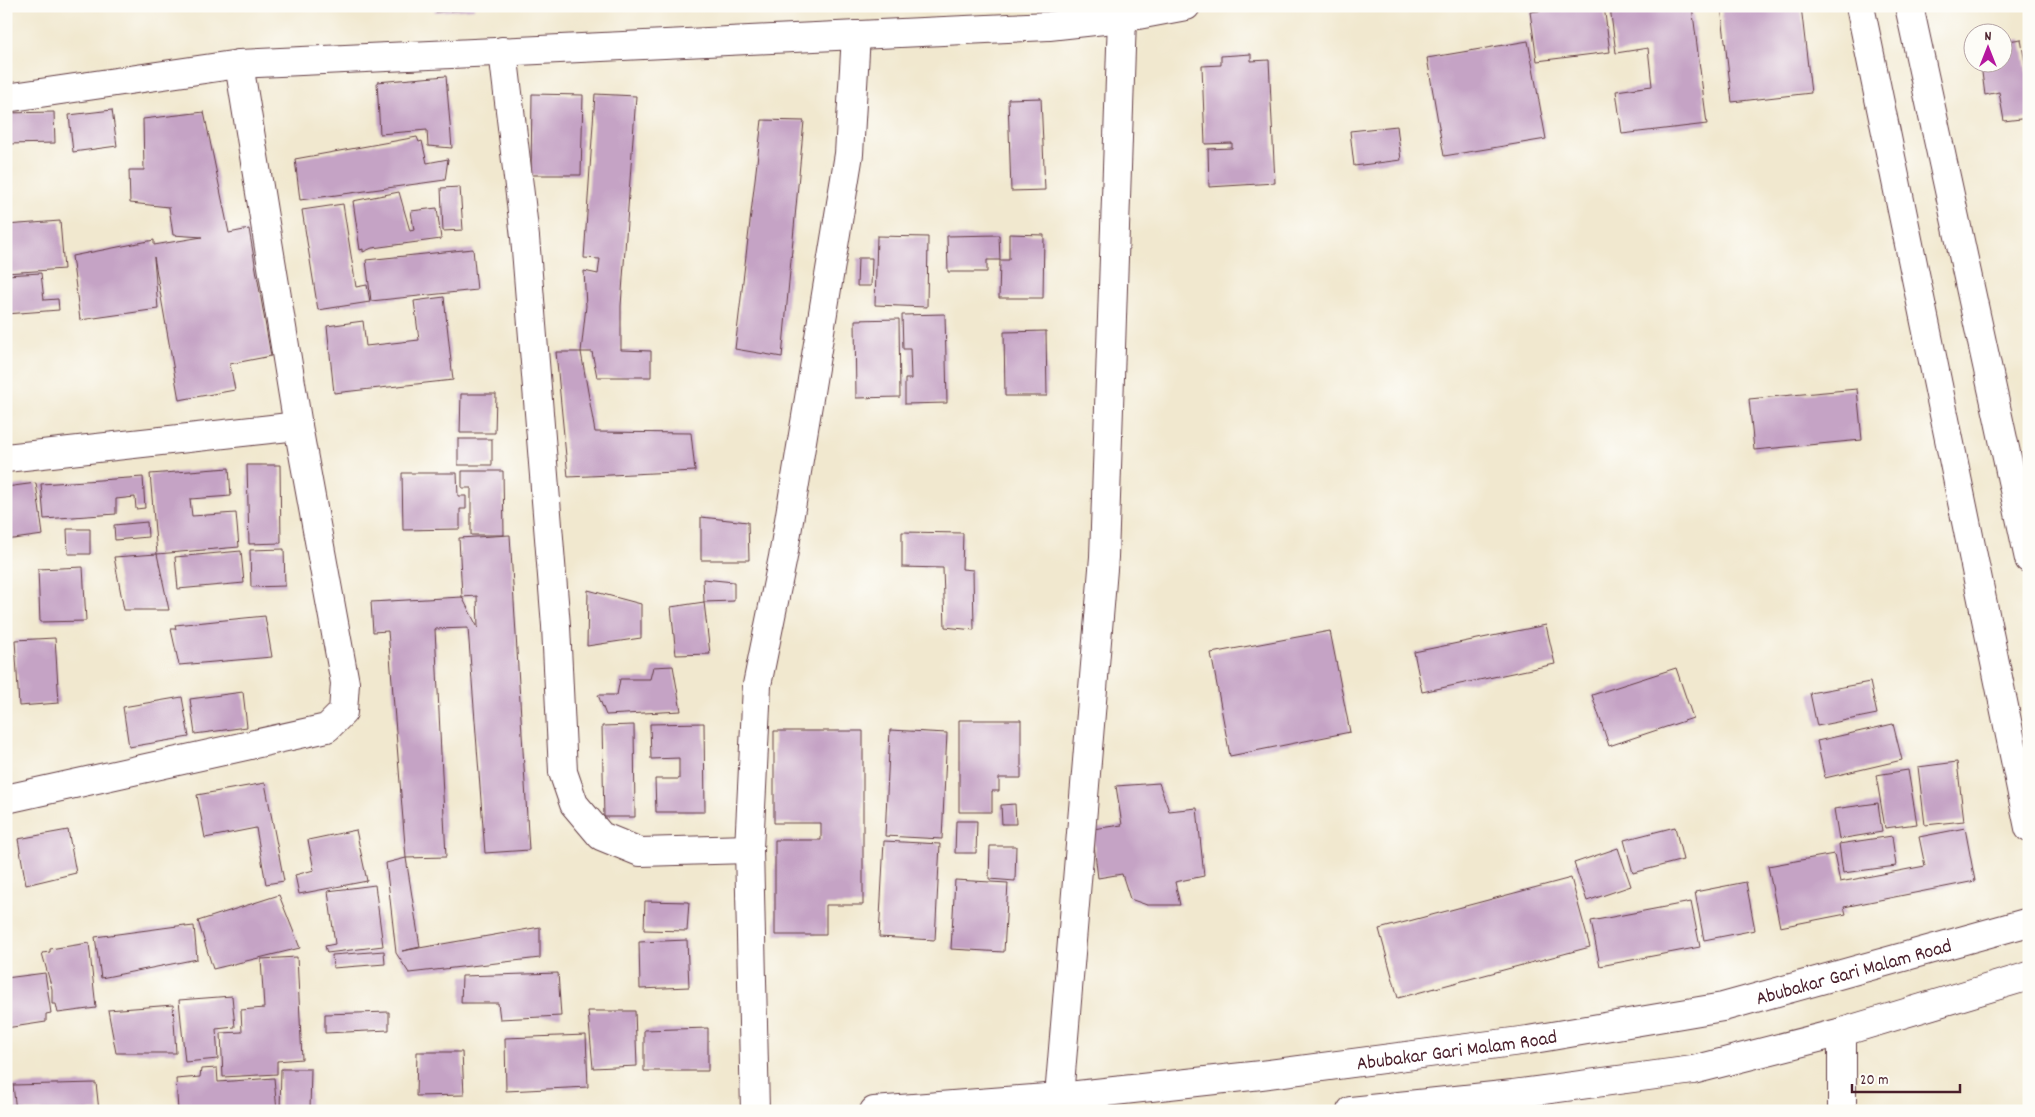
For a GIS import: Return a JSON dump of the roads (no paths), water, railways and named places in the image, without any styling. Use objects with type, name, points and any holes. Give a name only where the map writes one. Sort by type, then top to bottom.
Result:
[{"type":"street","points":[[6,98],[239,64],[856,35],[1051,16],[1122,18],[1186,6]]},
{"type":"street","points":[[1860,6],[2029,828]]},
{"type":"street","points":[[1909,6],[2029,559]]},
{"type":"street","points":[[1059,1097],[1104,557],[1122,18]]},
{"type":"street","points":[[755,1111],[749,849],[757,684],[784,557],[849,154],[856,35]]},
{"type":"street","points":[[504,51],[527,256],[556,626],[564,772],[574,804],[601,836],[640,852],[749,849]]},
{"type":"street","points":[[6,799],[36,790],[327,728],[343,712],[345,683],[298,426],[239,64]]},
{"type":"street","points":[[6,458],[298,426]]},
{"type":"street","name":"Abubakar Gari Malam Road","points":[[874,1111],[1059,1097],[1261,1075],[1528,1040],[1723,1007],[2029,922]]},
{"type":"street","points":[[1351,1111],[1513,1094],[1692,1070],[1842,1032],[2029,976]]},
{"type":"street","points":[[1842,1032],[1842,1111]]}]
